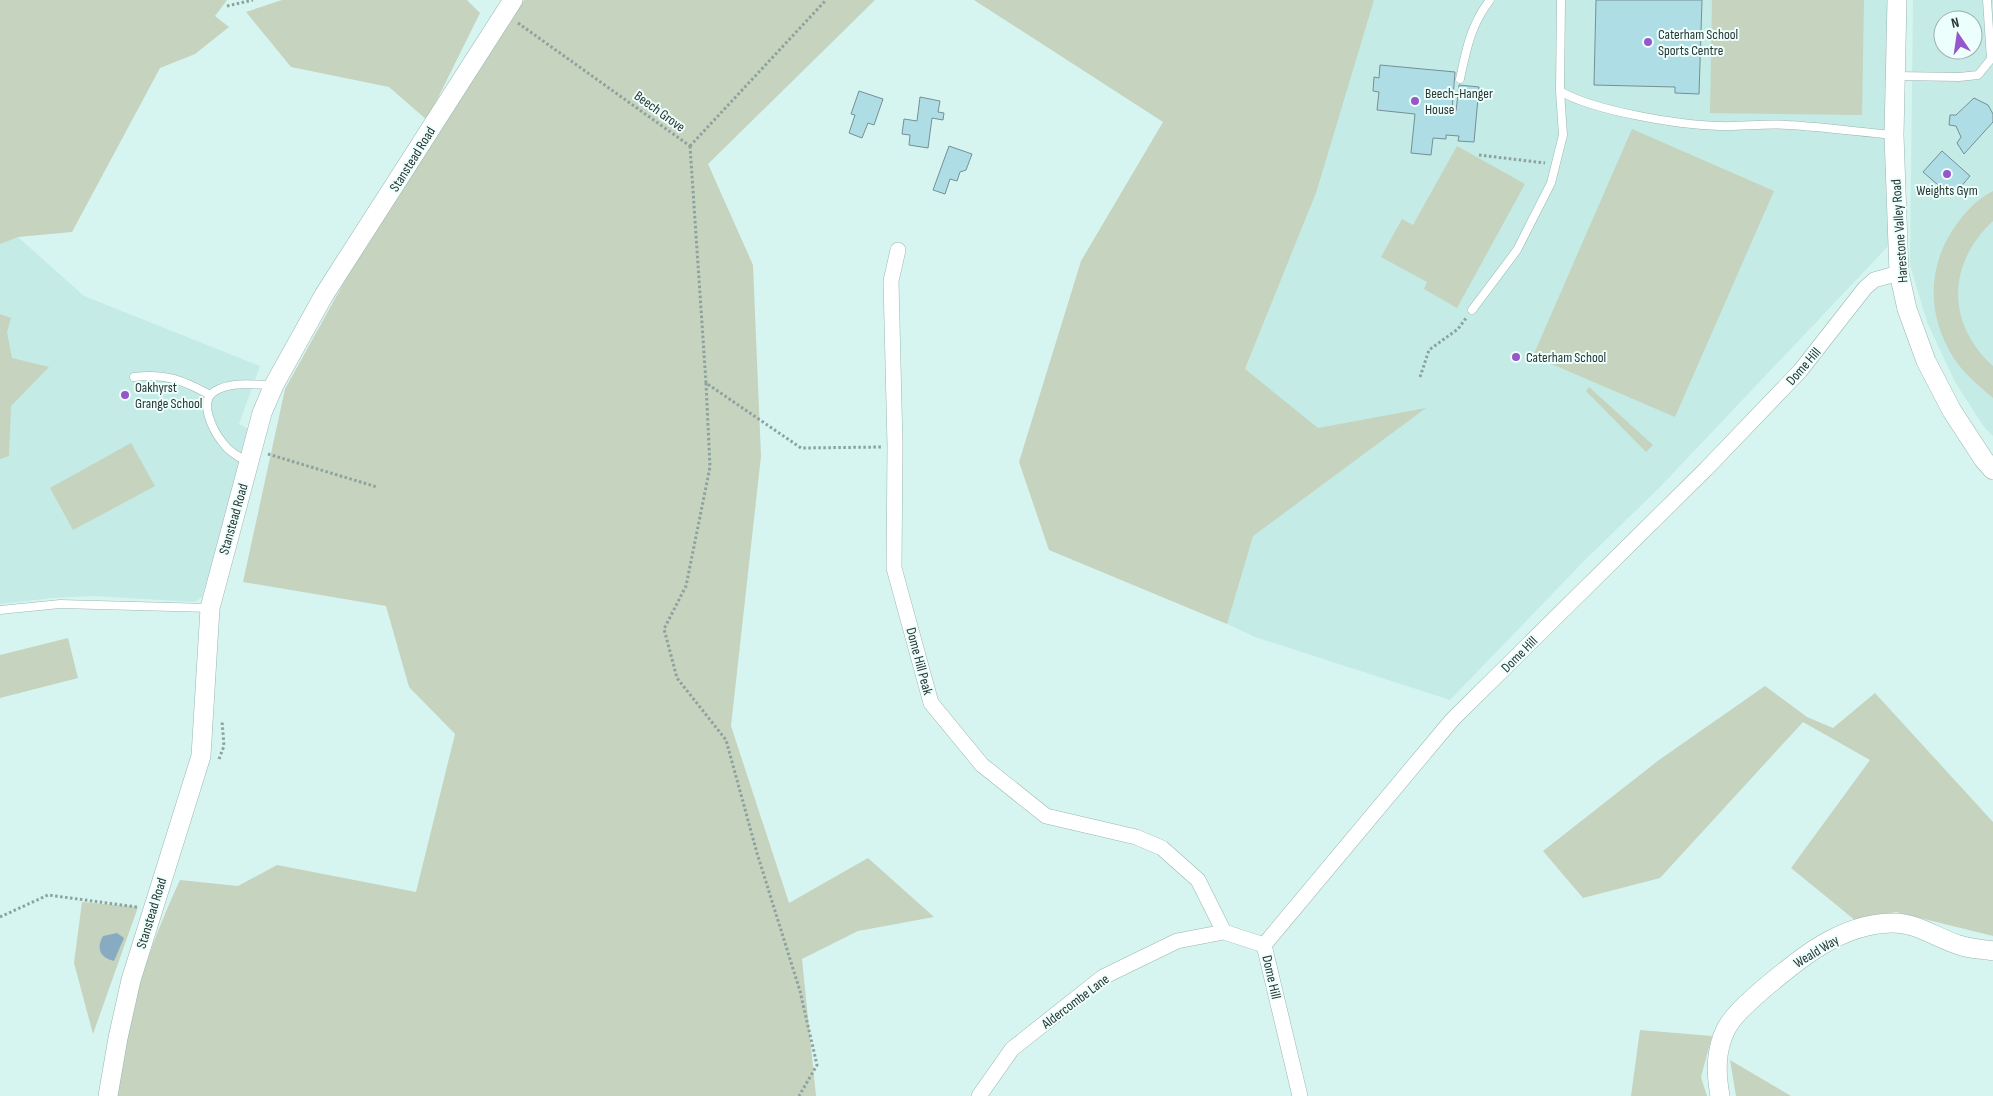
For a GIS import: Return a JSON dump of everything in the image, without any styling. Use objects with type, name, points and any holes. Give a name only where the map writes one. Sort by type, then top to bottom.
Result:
[{"type":"street","name":"Harestone Valley Road","points":[[1897,0],[1897,76],[1894,135],[1899,273],[1907,309],[1926,361],[1952,411],[1984,460],[1993,470]]},
{"type":"street","name":"Stanstead Road","points":[[108,1096],[118,1038],[152,909],[201,756],[207,623],[262,413],[274,385],[324,295],[508,6]]},
{"type":"street","name":"Dome Hill Peak","points":[[898,250],[891,281],[895,446],[894,568],[931,703],[982,765],[1046,816],[1136,837],[1162,848],[1198,880],[1224,932]]},
{"type":"street","name":"Dome Hill","points":[[1300,1096],[1264,946],[1452,720],[1706,469],[1800,371],[1865,288],[1874,280],[1899,273]]},
{"type":"street","name":"Weald Way","points":[[1720,1096],[1716,1076],[1717,1057],[1727,1029],[1743,1007],[1793,964],[1839,936],[1863,928],[1890,923],[1908,924],[1960,946],[1993,951]]},
{"type":"street","points":[[1224,932],[1264,946]]},
{"type":"street","name":"Aldercombe Lane","points":[[978,1096],[1012,1049],[1103,977],[1177,941],[1224,932]]},
{"type":"lane","points":[[1460,79],[1468,38],[1482,10],[1490,0]]},
{"type":"lane","points":[[1472,310],[1517,250],[1551,183],[1563,135],[1560,91],[1561,0]]},
{"type":"lane","points":[[1897,76],[1959,77],[1978,75],[1991,60],[1987,0]]},
{"type":"lane","points":[[1560,91],[1574,99],[1618,110],[1694,123],[1720,126],[1787,124],[1894,135]]},
{"type":"lane","points":[[134,377],[156,374],[170,377],[194,386],[210,396]]},
{"type":"lane","points":[[251,457],[230,451],[215,431],[207,414],[210,396],[213,392],[232,385],[274,385]]},
{"type":"lane","points":[[0,610],[60,604],[210,608]]},
{"type":"path","points":[[226,6],[253,0]]},
{"type":"path","name":"Beech Grove","points":[[508,6],[690,146],[826,0]]},
{"type":"path","points":[[690,146],[710,467],[686,586],[664,629],[678,678],[726,740],[756,853],[800,992],[817,1064],[799,1096]]},
{"type":"path","points":[[1479,155],[1556,164]]},
{"type":"path","points":[[1420,377],[1429,350],[1458,329],[1472,310]]},
{"type":"path","points":[[706,383],[801,448],[895,446]]},
{"type":"path","points":[[251,457],[377,487]]},
{"type":"path","points":[[0,917],[48,895],[152,909]]},
{"type":"shaded area","name":"Caterham School","points":[[1312,0],[1887,0],[1893,241],[1660,487],[1585,560],[1450,700],[1255,637],[1227,624],[1245,369],[1316,193]]},
{"type":"shaded area","points":[[1913,0],[1993,0],[1993,436],[1984,427],[1955,382],[1927,322],[1910,265]]},
{"type":"shaded area","name":"Oakhyrst Grange School","points":[[0,221],[84,296],[260,366],[239,424],[249,429],[240,468],[202,597],[195,602],[94,596],[0,604]]},
{"type":"shaded area","points":[[117,933],[124,938],[114,961],[109,960],[101,952],[101,940],[103,936]]},
{"type":"green space","points":[[0,0],[227,0],[215,16],[229,27],[195,54],[160,68],[72,232],[18,237],[0,244]]},
{"type":"green space","points":[[282,0],[467,0],[480,13],[427,120],[389,87],[291,67],[246,12]]},
{"type":"green space","points":[[524,0],[875,0],[708,164],[753,265],[761,456],[731,726],[789,903],[868,858],[934,917],[858,931],[802,959],[816,1096],[113,1096],[117,1069],[130,1014],[158,931],[180,880],[238,886],[277,865],[416,892],[455,734],[409,687],[386,606],[243,582],[285,389],[377,223]]},
{"type":"green space","points":[[974,0],[1374,0],[1316,193],[1245,369],[1318,428],[1426,408],[1253,536],[1227,624],[1049,550],[1019,462],[1081,261],[1163,122]]},
{"type":"green space","points":[[1712,0],[1864,0],[1862,115],[1710,113]]},
{"type":"green space","points":[[1632,129],[1774,191],[1675,417],[1533,356]]},
{"type":"green space","points":[[1457,146],[1525,184],[1457,308],[1424,289],[1427,282],[1381,257],[1402,219],[1413,225]]},
{"type":"green space","points":[[1993,191],[1993,221],[1978,238],[1967,256],[1960,274],[1958,294],[1960,313],[1967,331],[1978,349],[1993,366],[1993,398],[1966,374],[1944,341],[1938,325],[1934,292],[1935,275],[1945,243],[1971,207]]},
{"type":"green space","points":[[0,314],[11,318],[7,332],[12,358],[49,367],[11,406],[9,456],[0,459]]},
{"type":"green space","points":[[1589,387],[1653,445],[1646,452],[1586,391]]},
{"type":"green space","points":[[131,443],[155,486],[73,530],[50,488]]},
{"type":"green space","points":[[68,638],[78,678],[0,698],[0,655]]},
{"type":"green space","points":[[1765,686],[1807,717],[1833,728],[1875,693],[1993,822],[1993,936],[1896,912],[1856,921],[1791,868],[1870,760],[1803,722],[1660,878],[1583,898],[1543,851],[1659,760]]},
{"type":"green space","points":[[82,902],[138,907],[93,1034],[74,963]]},
{"type":"green space","points":[[1640,1030],[1712,1036],[1701,1077],[1707,1096],[1631,1096]]},
{"type":"green space","points":[[1730,1060],[1791,1096],[1736,1096]]},
{"type":"building","name":"Caterham School Sports Centre","points":[[1596,0],[1702,0],[1699,94],[1675,93],[1675,87],[1594,85]]},
{"type":"building","name":"Beech-Hanger House","points":[[1380,65],[1455,72],[1452,111],[1456,111],[1459,85],[1479,87],[1474,142],[1458,141],[1459,136],[1446,135],[1446,139],[1433,138],[1431,155],[1411,153],[1415,114],[1377,110],[1379,92],[1373,91],[1374,77],[1379,78]]},
{"type":"building","points":[[859,91],[883,99],[874,125],[868,123],[862,138],[849,133],[855,115],[851,114]]},
{"type":"building","points":[[920,97],[940,101],[938,112],[944,113],[943,120],[932,118],[928,148],[909,145],[910,135],[902,134],[904,119],[917,121]]},
{"type":"building","points":[[1974,98],[1988,105],[1993,114],[1993,122],[1964,154],[1957,143],[1961,137],[1956,126],[1949,125],[1950,115],[1956,115]]},
{"type":"building","points":[[949,146],[972,154],[966,170],[960,172],[957,181],[950,179],[945,194],[933,190]]},
{"type":"building","name":"Weights Gym","points":[[1942,151],[1970,176],[1952,197],[1923,172]]},
{"type":"place","name":"Caterham School Sports Centre","points":[[1648,42]]},
{"type":"place","name":"Beech-Hanger House","points":[[1415,101]]},
{"type":"place","name":"Weights Gym","points":[[1947,174]]},
{"type":"place","name":"Caterham School","points":[[1516,357]]},
{"type":"place","name":"Oakhyrst Grange School","points":[[125,395]]}]
